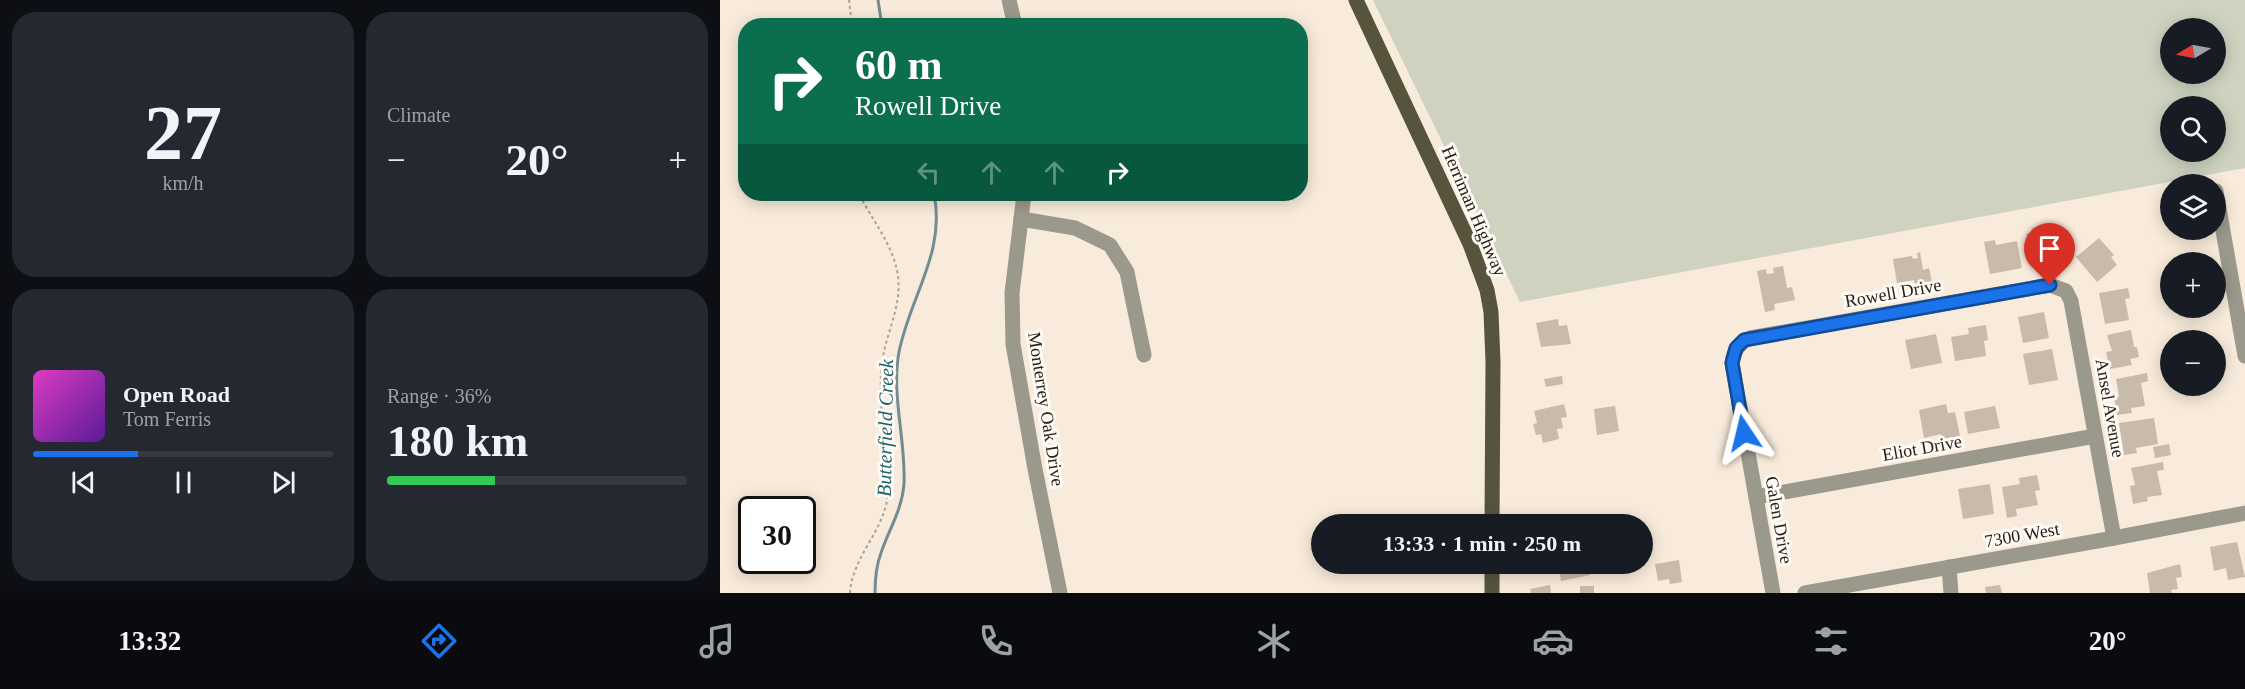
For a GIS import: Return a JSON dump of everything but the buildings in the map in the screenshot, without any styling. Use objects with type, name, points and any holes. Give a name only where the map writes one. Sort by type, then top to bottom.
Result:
[{"type":"main road","name":"Herriman Highway","points":[[1356,0],[1470,244],[1487,290],[1491,312],[1493,362],[1492,514]]},
{"type":"main road","points":[[1492,574],[1492,593]]},
{"type":"street","points":[[1009,0],[1013,18]]},
{"type":"street","name":"Monterrey Oak Drive","points":[[1023,201],[1012,293],[1013,344],[1060,593]]},
{"type":"street","points":[[1021,219],[1075,228],[1110,245],[1126,272],[1144,355]]},
{"type":"street","points":[[2224,240],[2245,356]]},
{"type":"street","name":"Rowell Drive","points":[[1736,348],[1750,338],[2050,285],[2061,288]]},
{"type":"street","name":"Ansel Avenue","points":[[2061,288],[2066,291],[2071,301],[2114,538]]},
{"type":"street","name":"Galen Drive","points":[[1736,348],[1732,363],[1773,593]]},
{"type":"street","name":"Eliot Drive","points":[[1756,497],[2095,436]]},
{"type":"street","name":"7300 West","points":[[1805,593],[2245,513]]},
{"type":"street","points":[[1949,567],[1951,593]]},
{"type":"path","points":[[849,0],[851,18]]},
{"type":"path","points":[[850,593],[856,567],[879,524],[886,504],[888,478],[882,363],[895,316],[898,288],[898,275],[889,248],[863,201]]},
{"type":"green space","points":[[1373,0],[2245,0],[2245,168],[2213,174],[2160,174],[2160,184],[1520,302]]},
{"type":"waterway","name":"Butterfield Creek","points":[[878,0],[881,18]]},
{"type":"waterway","name":"Butterfield Creek","points":[[875,593],[879,558],[903,493],[904,467],[897,368],[904,332],[931,255],[935,236],[935,201]]},
{"type":"route","points":[[1744,433],[1732,363],[1736,348],[1744,340],[2050,285]]}]
